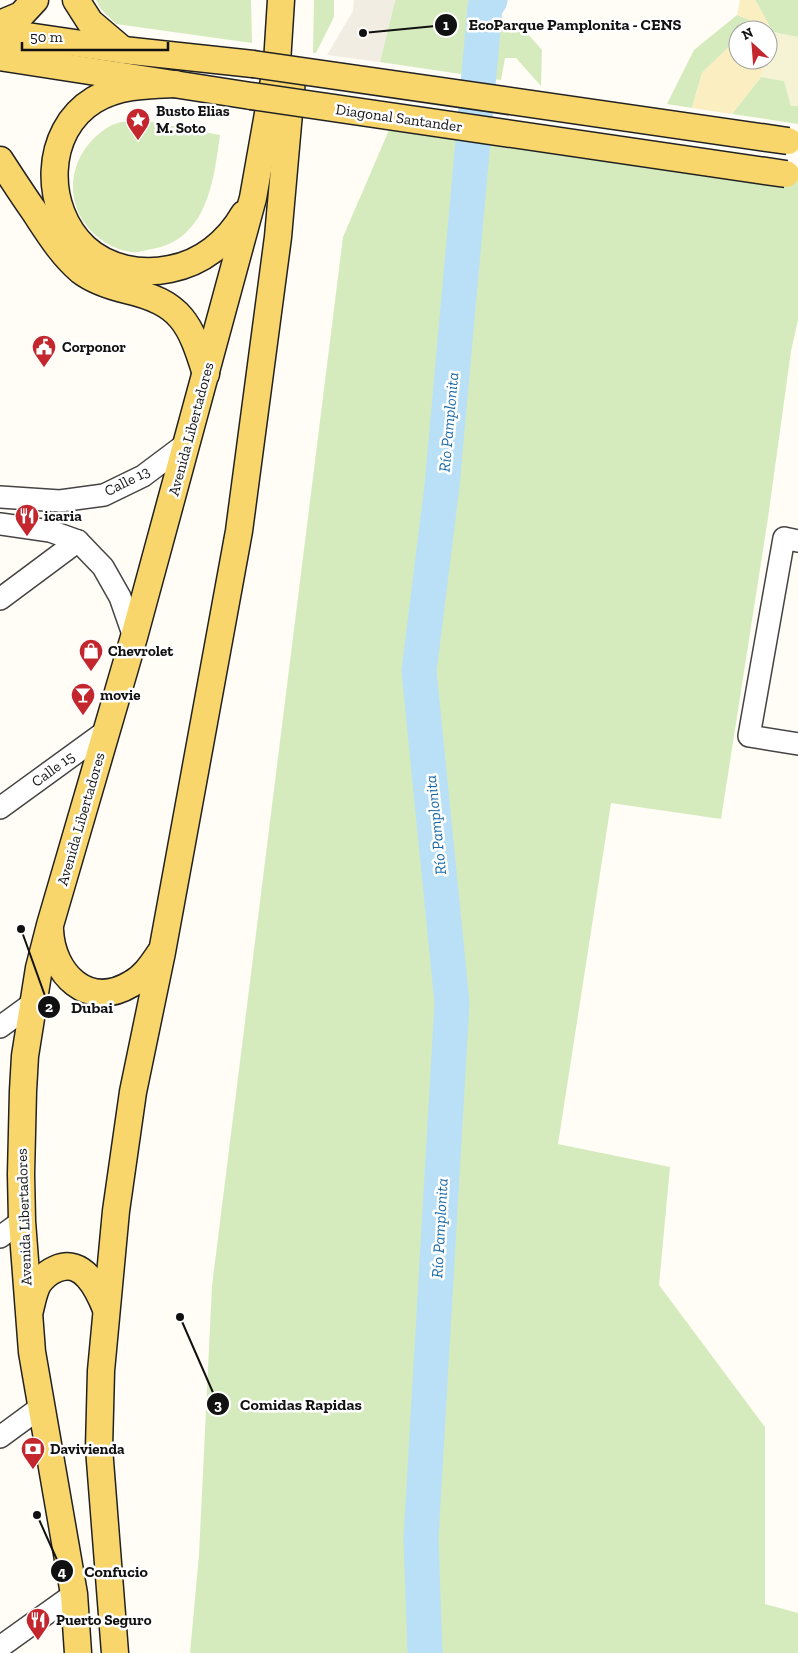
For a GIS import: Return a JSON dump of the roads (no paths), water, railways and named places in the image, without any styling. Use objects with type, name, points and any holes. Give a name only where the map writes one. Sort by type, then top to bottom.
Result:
[{"type":"main road","points":[[0,24],[21,15],[35,0]]},
{"type":"main road","points":[[76,0],[90,22],[122,50]]},
{"type":"main road","name":"Avenida Libertadores","points":[[78,1653],[74,1594],[40,1407],[28,1315],[21,1174],[23,1091],[26,1056],[33,1003],[50,925],[134,636],[253,198],[277,63],[284,0]]},
{"type":"main road","name":"Avenida Libertadores","points":[[115,1653],[99,1448],[106,1310],[116,1211],[127,1127],[162,952],[239,531],[278,237],[295,43],[284,0]]},
{"type":"main road","points":[[0,32],[122,50],[253,64],[793,141]]},
{"type":"main road","name":"Diagonal Santander","points":[[0,57],[251,96],[792,175]]},
{"type":"main road","points":[[175,84],[145,85],[112,91],[88,104],[69,124],[60,142],[54,176],[59,205],[65,221],[74,236],[93,254],[117,266],[147,272],[175,269],[199,259],[222,242],[242,217],[253,198]]},
{"type":"main road","points":[[2,167],[57,245],[82,272],[109,286],[157,299],[179,315],[194,337],[206,374]]},
{"type":"main road","points":[[50,925],[56,960],[65,975],[77,986],[96,992],[110,992],[131,985],[147,972],[162,952]]},
{"type":"main road","points":[[28,1315],[38,1284],[50,1272],[61,1267],[71,1267],[82,1271],[99,1292],[106,1310]]},
{"type":"street","name":"Calle 13","points":[[0,497],[60,501],[104,495],[143,476],[187,443]]},
{"type":"street","points":[[0,524],[50,531],[78,541],[103,567],[120,596],[134,636]]},
{"type":"street","points":[[798,541],[784,538],[749,736],[798,744]]},
{"type":"street","points":[[0,599],[78,541]]},
{"type":"street","name":"Calle 15","points":[[0,808],[106,731]]},
{"type":"street","points":[[0,1028],[33,1003]]},
{"type":"street","points":[[0,1238],[22,1221]]},
{"type":"street","points":[[0,1437],[40,1407]]},
{"type":"street","points":[[0,1647],[74,1594]]},
{"type":"waterway","name":"Río Pamplonita","points":[[425,1653],[421,1538],[452,1003],[419,671],[442,486],[485,7],[490,0]]},
{"type":"place","name":"EcoParque Pamplonita - CENS","points":[[363,33]]},
{"type":"place","name":"Busto Elias M. Soto","points":[[138,141]]},
{"type":"place","name":"Corponor","points":[[44,368]]},
{"type":"place","name":"icaria","points":[[27,537]]},
{"type":"place","name":"Chevrolet","points":[[91,672]]},
{"type":"place","name":"movie","points":[[83,716]]},
{"type":"place","name":"Dubai","points":[[21,929]]},
{"type":"place","name":"Comidas Rapidas","points":[[180,1317]]},
{"type":"place","name":"Davivienda","points":[[33,1470]]},
{"type":"place","name":"Confucio","points":[[37,1515]]},
{"type":"place","name":"Puerto Seguro","points":[[38,1641]]}]
